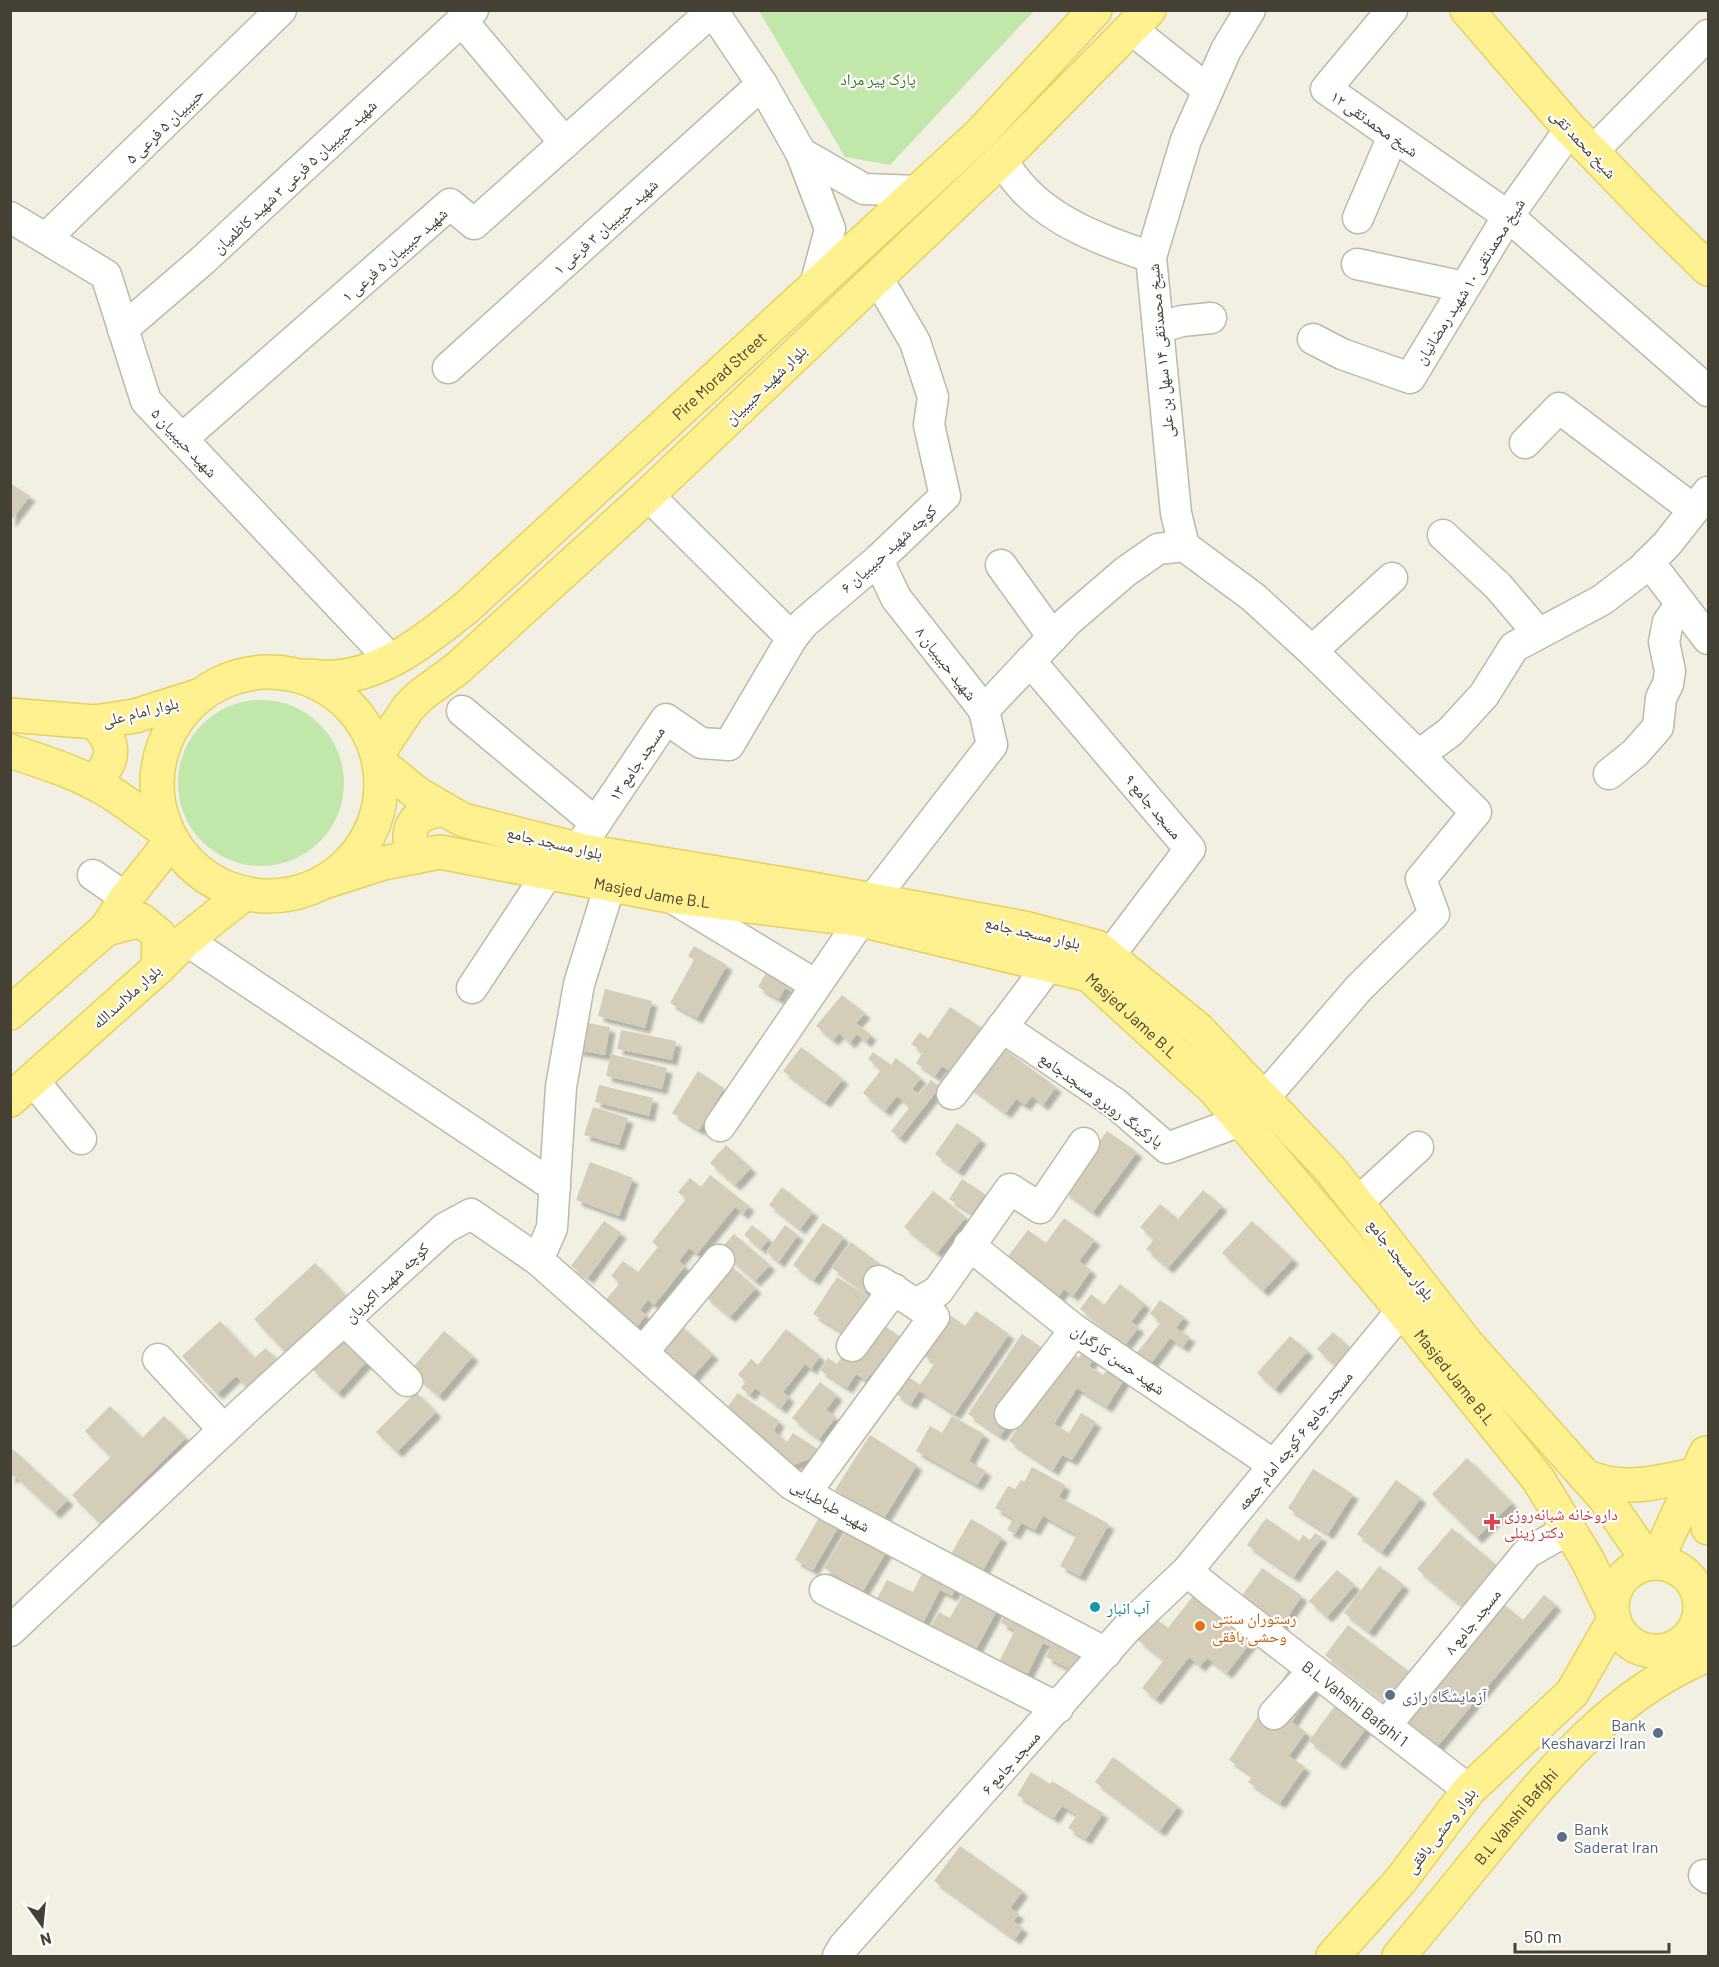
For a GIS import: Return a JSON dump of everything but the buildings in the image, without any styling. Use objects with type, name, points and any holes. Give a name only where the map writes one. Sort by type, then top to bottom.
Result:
[{"type":"main road","name":"Pire Morad Street","points":[[303,676],[336,677],[366,670],[391,660],[421,642],[467,607],[981,134],[1095,10]]},
{"type":"main road","name":"شیخ محمد تقی","points":[[1467,10],[1570,129],[1708,269]]},
{"type":"main road","name":"بلوار شهید حبیبیان","points":[[380,759],[408,708],[420,695],[458,668],[648,495],[1000,160],[1140,20]]},
{"type":"main road","points":[[391,660],[385,672],[387,685],[395,695],[408,699],[420,695]]},
{"type":"main road","points":[[267,671],[303,676],[338,693],[364,721],[380,759],[381,799],[372,832],[352,861],[324,882],[299,893],[271,897],[244,894],[212,882],[185,860],[169,836],[156,796],[158,759],[173,724],[198,696],[230,678],[239,676],[267,671]]},
{"type":"main road","name":"بلوار امام علی","points":[[10,715],[94,722],[135,716],[198,696]]},
{"type":"main road","points":[[92,782],[104,773],[110,760],[111,746],[105,732],[94,722]]},
{"type":"main road","points":[[10,751],[58,767],[92,782],[135,809],[169,836]]},
{"type":"main road","name":"بلوار مسجد جامع","points":[[380,759],[418,794],[463,820],[587,836],[867,910],[1024,927],[1097,946],[1198,1029],[1252,1110],[1331,1170],[1468,1345],[1595,1487],[1653,1563]]},
{"type":"main road","points":[[416,857],[410,844],[411,830],[418,818],[430,811],[444,810]]},
{"type":"main road","points":[[10,1013],[106,928],[169,836]]},
{"type":"main road","name":"Masjed Jame B.L","points":[[324,882],[383,863],[440,852],[669,896],[867,910],[1089,975],[1214,1089],[1252,1110],[1402,1310],[1539,1479],[1587,1559],[1613,1615]]},
{"type":"main road","name":"بلوار ملااسدالله","points":[[22,1090],[158,968],[186,939],[244,894]]},
{"type":"main road","points":[[106,928],[141,920],[159,935],[158,968]]},
{"type":"main road","points":[[1569,1529],[1595,1487],[1610,1484],[1653,1483],[1704,1458]]},
{"type":"main road","points":[[1704,1458],[1703,1484],[1708,1528]]},
{"type":"main road","points":[[1653,1563],[1704,1458]]},
{"type":"main road","points":[[1653,1563],[1670,1565],[1683,1571],[1699,1594],[1701,1608],[1698,1622],[1691,1634],[1693,1647],[1661,1651],[1646,1650],[1632,1644],[1620,1634],[1613,1615],[1613,1597],[1618,1585],[1626,1574],[1637,1567],[1653,1563]]},
{"type":"main road","name":"بلوار وحشی بافقی","points":[[1333,1956],[1401,1880],[1469,1790],[1572,1693],[1613,1615]]},
{"type":"main road","name":"B.L Vahshi Bafghi","points":[[1399,1956],[1528,1799],[1588,1736],[1631,1697],[1693,1647]]},
{"type":"street","name":"حبیبیان ۵ فرعی ۵","points":[[46,238],[281,10]]},
{"type":"street","name":"شیخ محمدتقی ۱۴ سهل بن علی","points":[[1184,546],[1176,513],[1151,257],[1186,140],[1226,50],[1250,10]]},
{"type":"street","name":"شیخ محمدتقی ۱۲","points":[[1392,10],[1326,89],[1508,216],[1708,391]]},
{"type":"street","points":[[1702,10],[1708,18]]},
{"type":"street","points":[[712,11],[762,84],[801,153],[830,229],[815,286]]},
{"type":"street","name":"شهید حبیبیان ۵ فرعی ۱","points":[[182,440],[450,204],[474,224],[712,11]]},
{"type":"street","points":[[468,16],[565,143]]},
{"type":"street","name":"شهید حبیبیان ۵ فرعی ۳ شهید کاظمیان","points":[[123,328],[202,261],[468,16]]},
{"type":"street","points":[[1140,20],[1208,90]]},
{"type":"street","points":[[1592,152],[1708,35]]},
{"type":"street","name":"شهید حبیبیان ۳ فرعی ۱","points":[[448,368],[762,84]]},
{"type":"street","name":"شیخ محمدتقی ۱۰ شهید رمضانیان","points":[[1313,339],[1342,354],[1410,378],[1508,216],[1570,129]]},
{"type":"street","points":[[1358,218],[1393,136]]},
{"type":"street","points":[[801,153],[864,189],[918,191]]},
{"type":"street","points":[[1000,160],[1022,187],[1055,215],[1106,242],[1151,257]]},
{"type":"street","name":"شهید حبیبیان ۵","points":[[10,217],[106,275],[146,401],[391,660]]},
{"type":"street","points":[[1358,264],[1464,287]]},
{"type":"street","name":"کوچه شهید حبیبیان ۶","points":[[792,638],[804,623],[878,560],[945,495],[930,425],[933,397],[915,342],[877,277]]},
{"type":"street","points":[[1158,328],[1182,321],[1211,318]]},
{"type":"street","points":[[1419,755],[1450,732],[1484,695],[1514,647],[1602,600],[1649,562],[1667,544],[1701,501],[1559,408],[1525,443]]},
{"type":"street","points":[[648,495],[792,638]]},
{"type":"street","points":[[1443,535],[1498,586],[1538,633]]},
{"type":"street","points":[[1001,565],[1053,637],[1068,621],[1125,572],[1158,549],[1184,546],[1253,597],[1312,651],[1476,812],[1421,879],[1434,914],[1359,988],[1252,1110]]},
{"type":"street","name":"شهید حبیبیان ۸","points":[[878,560],[896,598],[984,710],[1053,637]]},
{"type":"street","points":[[1649,562],[1708,639]]},
{"type":"street","points":[[1312,651],[1392,578]]},
{"type":"street","points":[[1608,774],[1635,753],[1658,728],[1661,698],[1668,684],[1670,671],[1664,642],[1668,622],[1681,604]]},
{"type":"street","name":"مسجد جامع ۱۳","points":[[587,836],[666,718],[701,743],[729,745],[792,638]]},
{"type":"street","name":"مسجد جامع ۹","points":[[1030,661],[1190,849],[1109,956]]},
{"type":"street","points":[[720,1125],[867,910],[992,745],[984,710]]},
{"type":"street","points":[[462,711],[587,836]]},
{"type":"street","points":[[472,988],[548,873]]},
{"type":"street","points":[[93,875],[126,898]]},
{"type":"street","points":[[538,1260],[552,1228],[561,1087],[579,984],[610,885]]},
{"type":"street","points":[[669,896],[816,985]]},
{"type":"street","points":[[186,939],[555,1187]]},
{"type":"street","points":[[952,1094],[1049,965]]},
{"type":"street","name":"پارکینگ روبرو مسجدجامع","points":[[1002,1028],[1116,1104],[1167,1148],[1252,1110]]},
{"type":"street","points":[[22,1090],[81,1139]]},
{"type":"street","points":[[852,1346],[897,1292],[938,1291],[1010,1190],[1040,1208],[1084,1143]]},
{"type":"street","points":[[1357,1203],[1418,1147]]},
{"type":"street","name":"کوچه شهید اکبریان","points":[[14,1622],[445,1228],[471,1214],[538,1260]]},
{"type":"street","name":"شهید حسن کارگران","points":[[969,1245],[1076,1330],[1274,1465]]},
{"type":"street","name":"شهید طباطبایی","points":[[538,1260],[791,1484],[1106,1653]]},
{"type":"street","points":[[643,1352],[719,1260]]},
{"type":"street","points":[[806,1492],[934,1317],[897,1292]]},
{"type":"street","name":"مسجد جامع ۶ کوچه امام جمعه","points":[[1187,1571],[1402,1310]]},
{"type":"street","points":[[345,1321],[407,1381]]},
{"type":"street","points":[[1010,1414],[1076,1330]]},
{"type":"street","points":[[158,1359],[234,1421]]},
{"type":"street","name":"مسجد جامع ۸","points":[[1386,1725],[1527,1553],[1569,1529]]},
{"type":"street","name":"مسجد جامع ۶","points":[[838,1956],[844,1946],[1128,1627],[1187,1571]]},
{"type":"street","name":"B.L Vahshi Bafghi 1","points":[[1187,1571],[1469,1790]]},
{"type":"street","points":[[825,1590],[1058,1708]]},
{"type":"street","points":[[1274,1714],[1314,1670]]},
{"type":"green space","name":"پارک پیر مراد","points":[[759,11],[1034,11],[890,165],[845,157]]},
{"type":"green space","points":[[261,700],[277,701],[293,706],[320,724],[338,751],[343,767],[343,799],[338,815],[320,842],[293,860],[277,865],[261,866],[245,865],[229,860],[202,842],[184,815],[179,799],[178,783],[179,767],[184,751],[202,724],[229,706],[245,701]]},
{"type":"place","name":"داروخانه شبانه‌روزی دکتر زینلی","points":[[1492,1522]]},
{"type":"place","name":"آب انبار","points":[[1095,1607]]},
{"type":"place","name":"رستوران سنتی وحشی بافقی","points":[[1200,1626]]},
{"type":"place","name":"آزمایشگاه رازی","points":[[1390,1695]]},
{"type":"place","name":"Bank Keshavarzi Iran","points":[[1658,1733]]},
{"type":"place","name":"Bank Saderat Iran","points":[[1562,1837]]}]
